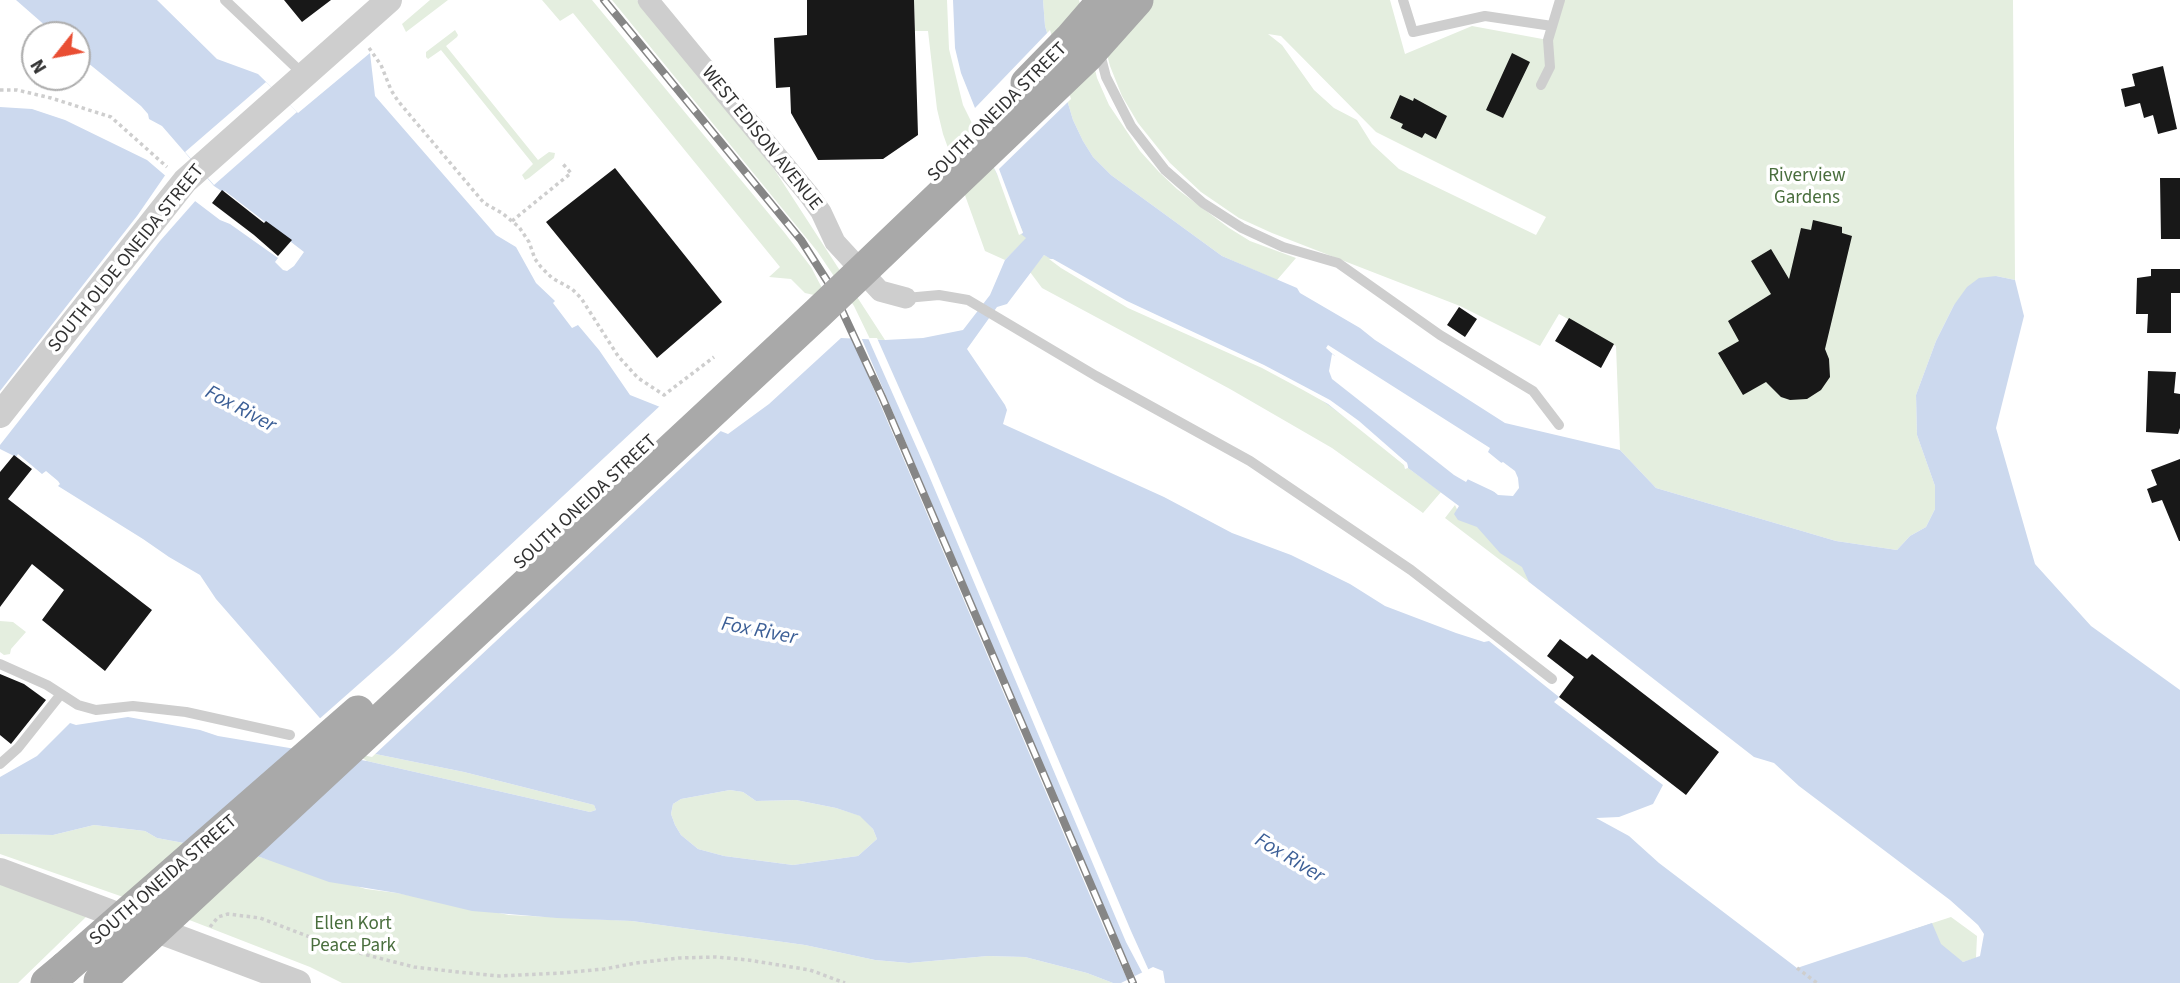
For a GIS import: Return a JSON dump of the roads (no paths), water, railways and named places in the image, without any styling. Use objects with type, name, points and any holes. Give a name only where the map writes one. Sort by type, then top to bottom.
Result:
[{"type":"main road","name":"SOUTH ONEIDA STREET","points":[[56,975],[423,654],[815,290],[964,149],[1072,38],[1104,0]]},
{"type":"main road","name":"SOUTH ONEIDA STREET","points":[[99,982],[889,246],[1087,57],[1137,0]]},
{"type":"street","name":"SOUTH OLDE ONEIDA STREET","points":[[0,415],[184,175],[281,96],[388,0]]},
{"type":"street","name":"WEST EDISON AVENUE","points":[[648,0],[809,195],[821,212],[835,242],[880,291],[906,298]]},
{"type":"street","points":[[0,871],[298,983]]},
{"type":"lane","points":[[225,0],[304,75]]},
{"type":"lane","points":[[1088,0],[1105,77],[1131,126],[1165,170],[1203,203],[1242,228],[1283,247],[1338,263],[1440,335],[1533,391],[1559,425]]},
{"type":"lane","points":[[1403,0],[1413,32],[1485,16],[1552,26]]},
{"type":"lane","points":[[1541,85],[1550,67],[1548,40],[1560,0]]},
{"type":"lane","points":[[906,298],[939,295],[968,300],[1096,376],[1251,461],[1411,570],[1552,679]]},
{"type":"lane","points":[[0,664],[47,685],[78,705],[96,710],[132,706],[186,712],[289,735]]},
{"type":"lane","points":[[0,764],[18,748],[61,694]]},
{"type":"water","name":"Fox River","points":[[16,0],[157,0],[217,59],[258,74],[298,113],[370,53],[375,96],[496,235],[516,247],[536,283],[555,301],[553,303],[572,328],[578,325],[599,350],[630,395],[728,434],[769,404],[841,338],[923,338],[963,330],[990,295],[1005,260],[1026,238],[1021,234],[1023,232],[967,108],[953,49],[951,0],[1043,0],[1045,26],[1073,120],[1093,157],[1111,175],[1222,256],[1297,288],[1300,293],[1360,328],[1505,423],[1620,450],[1656,488],[1836,541],[1897,550],[1910,536],[1926,527],[1935,509],[1935,486],[1917,435],[1916,395],[1936,341],[1954,305],[1967,287],[1979,278],[1996,276],[2015,280],[2024,316],[1996,428],[2035,564],[2091,626],[2180,690],[2180,983],[1165,983],[1163,971],[1153,967],[1121,983],[1113,983],[1087,973],[1025,957],[988,956],[909,963],[875,960],[805,945],[632,921],[472,911],[397,893],[329,882],[260,857],[157,838],[145,831],[94,825],[53,835],[0,834],[0,777],[37,756],[70,723],[76,725],[128,717],[200,730],[218,736],[367,761],[590,812],[596,810],[594,805],[464,772],[346,748],[216,599],[200,575],[58,486],[58,481],[46,471],[42,474],[18,454],[16,457],[0,449],[0,107],[32,109],[65,120],[147,160],[220,220],[230,224],[278,258],[275,262],[283,270],[287,271],[294,266],[304,252],[225,191],[214,186],[162,126],[149,119],[141,106],[91,65],[91,21],[40,21]],"holes":[[[1044,255],[1130,305],[1304,387],[1407,463],[1408,468],[1459,506],[1454,514],[1458,520],[1477,527],[1500,553],[1522,567],[1529,582],[1754,757],[1774,763],[1799,786],[1950,900],[1978,925],[1984,934],[1980,956],[1963,962],[1941,944],[1932,923],[1797,968],[1659,863],[1629,836],[1596,818],[1619,817],[1653,804],[1663,785],[1554,702],[1559,697],[1489,641],[1484,642],[1456,633],[1385,606],[1350,584],[1291,555],[1232,533],[1164,497],[1003,424],[1007,410],[1005,405],[967,349],[997,307],[1007,304]],[[1328,345],[1490,448],[1488,452],[1515,474],[1515,493],[1499,494],[1463,477],[1333,376],[1330,368],[1335,356],[1326,348]],[[730,790],[743,792],[756,801],[796,800],[836,808],[860,816],[873,829],[877,839],[858,856],[793,865],[724,856],[698,849],[681,835],[675,825],[671,814],[673,804],[681,799]]]},
{"type":"railway","points":[[604,0],[801,240],[831,287],[883,399],[1133,983]]},
{"type":"park label","name":"Riverview Gardens","points":[[1807,188]]},
{"type":"park label","name":"Ellen Kort Peace Park","points":[[353,936]]}]
